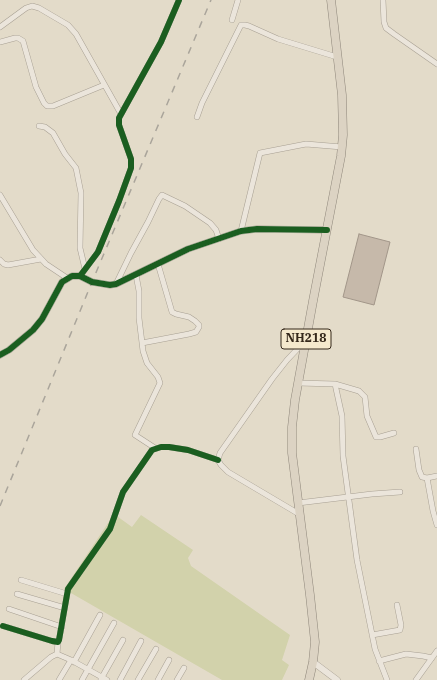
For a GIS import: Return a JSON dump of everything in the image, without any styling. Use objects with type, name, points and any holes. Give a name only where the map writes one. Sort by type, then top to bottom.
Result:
[{"type":"highway","name":"NH218","points":[[309,680],[313,662],[313,621],[292,453],[292,427],[298,383],[342,147],[343,114],[330,0]]},
{"type":"street","points":[[80,276],[98,252],[131,168],[131,159],[118,121],[161,42],[179,0]]},
{"type":"street","points":[[232,20],[238,0]]},
{"type":"street","points":[[383,0],[384,22],[386,28],[436,61]]},
{"type":"street","points":[[0,27],[29,7],[39,8],[68,25],[121,114]]},
{"type":"street","points":[[197,117],[202,102],[241,26],[249,26],[278,39],[337,57]]},
{"type":"street","points":[[0,42],[14,38],[18,38],[23,41],[36,87],[46,106],[53,106],[104,85]]},
{"type":"street","points":[[38,126],[45,127],[53,133],[65,154],[76,168],[81,192],[80,248],[85,269]]},
{"type":"street","points":[[241,231],[260,153],[306,144],[342,147]]},
{"type":"street","points":[[0,195],[33,250],[46,264],[67,278]]},
{"type":"street","points":[[116,284],[159,199],[162,196],[185,206],[210,223],[216,230],[219,239]]},
{"type":"street","points":[[0,355],[9,350],[40,322],[62,282],[72,276],[80,276],[92,282],[110,285],[116,284],[188,249],[241,231],[257,229],[327,230]]},
{"type":"street","points":[[0,260],[4,264],[8,265],[41,259]]},
{"type":"street","points":[[142,343],[189,334],[196,332],[199,327],[198,323],[189,317],[172,312],[158,264]]},
{"type":"street","points":[[136,275],[139,291],[138,318],[142,343],[147,363],[158,377],[160,383],[135,435],[155,448]]},
{"type":"street","points":[[218,460],[220,453],[272,379],[306,340]]},
{"type":"street","points":[[298,383],[335,384],[359,391],[363,394],[366,401],[367,416],[376,437],[394,433]]},
{"type":"street","points":[[335,384],[342,416],[343,447],[357,560],[372,636],[379,661],[387,680]]},
{"type":"street","points":[[57,654],[68,589],[110,529],[126,488],[148,454],[155,448],[169,447],[180,449],[218,460],[228,472],[300,514]]},
{"type":"street","points":[[416,449],[420,475],[424,478],[437,476]]},
{"type":"street","points":[[427,478],[437,525]]},
{"type":"street","points":[[298,503],[400,492]]},
{"type":"street","points":[[21,580],[67,594]]},
{"type":"street","points":[[17,594],[65,608]]},
{"type":"street","points":[[372,636],[400,630],[401,625],[397,605]]},
{"type":"street","points":[[9,609],[62,627]]},
{"type":"street","points":[[59,680],[73,661],[100,615]]},
{"type":"street","points":[[82,680],[114,623]]},
{"type":"street","points":[[3,626],[58,642]]},
{"type":"street","points":[[57,654],[88,669],[103,679],[123,640]]},
{"type":"street","points":[[120,680],[141,641]]},
{"type":"street","points":[[138,680],[156,649]]},
{"type":"street","points":[[416,680],[437,651]]},
{"type":"street","points":[[26,680],[51,657],[57,654]]},
{"type":"street","points":[[379,661],[409,654],[432,658]]},
{"type":"street","points":[[158,680],[169,660]]},
{"type":"street","points":[[313,662],[337,680]]},
{"type":"street","points":[[176,680],[184,668]]},
{"type":"green space","points":[[114,514],[132,527],[141,515],[193,550],[188,558],[191,566],[290,635],[282,660],[289,665],[282,680],[222,680],[64,589]]},
{"type":"building","points":[[359,234],[390,242],[374,305],[343,297]]},
{"type":"railway","points":[[0,506],[92,282],[211,0]]},
{"type":"cycle path","points":[[80,276],[98,252],[131,168],[131,159],[119,125],[119,118],[161,42],[179,0]]},
{"type":"cycle path","points":[[0,355],[9,350],[33,330],[42,319],[62,282],[72,276],[80,276],[92,282],[110,285],[116,284],[188,249],[241,231],[257,229],[327,230]]},
{"type":"cycle path","points":[[3,626],[58,642],[68,589],[110,529],[123,492],[152,450],[161,447],[169,447],[188,450],[218,460]]}]
